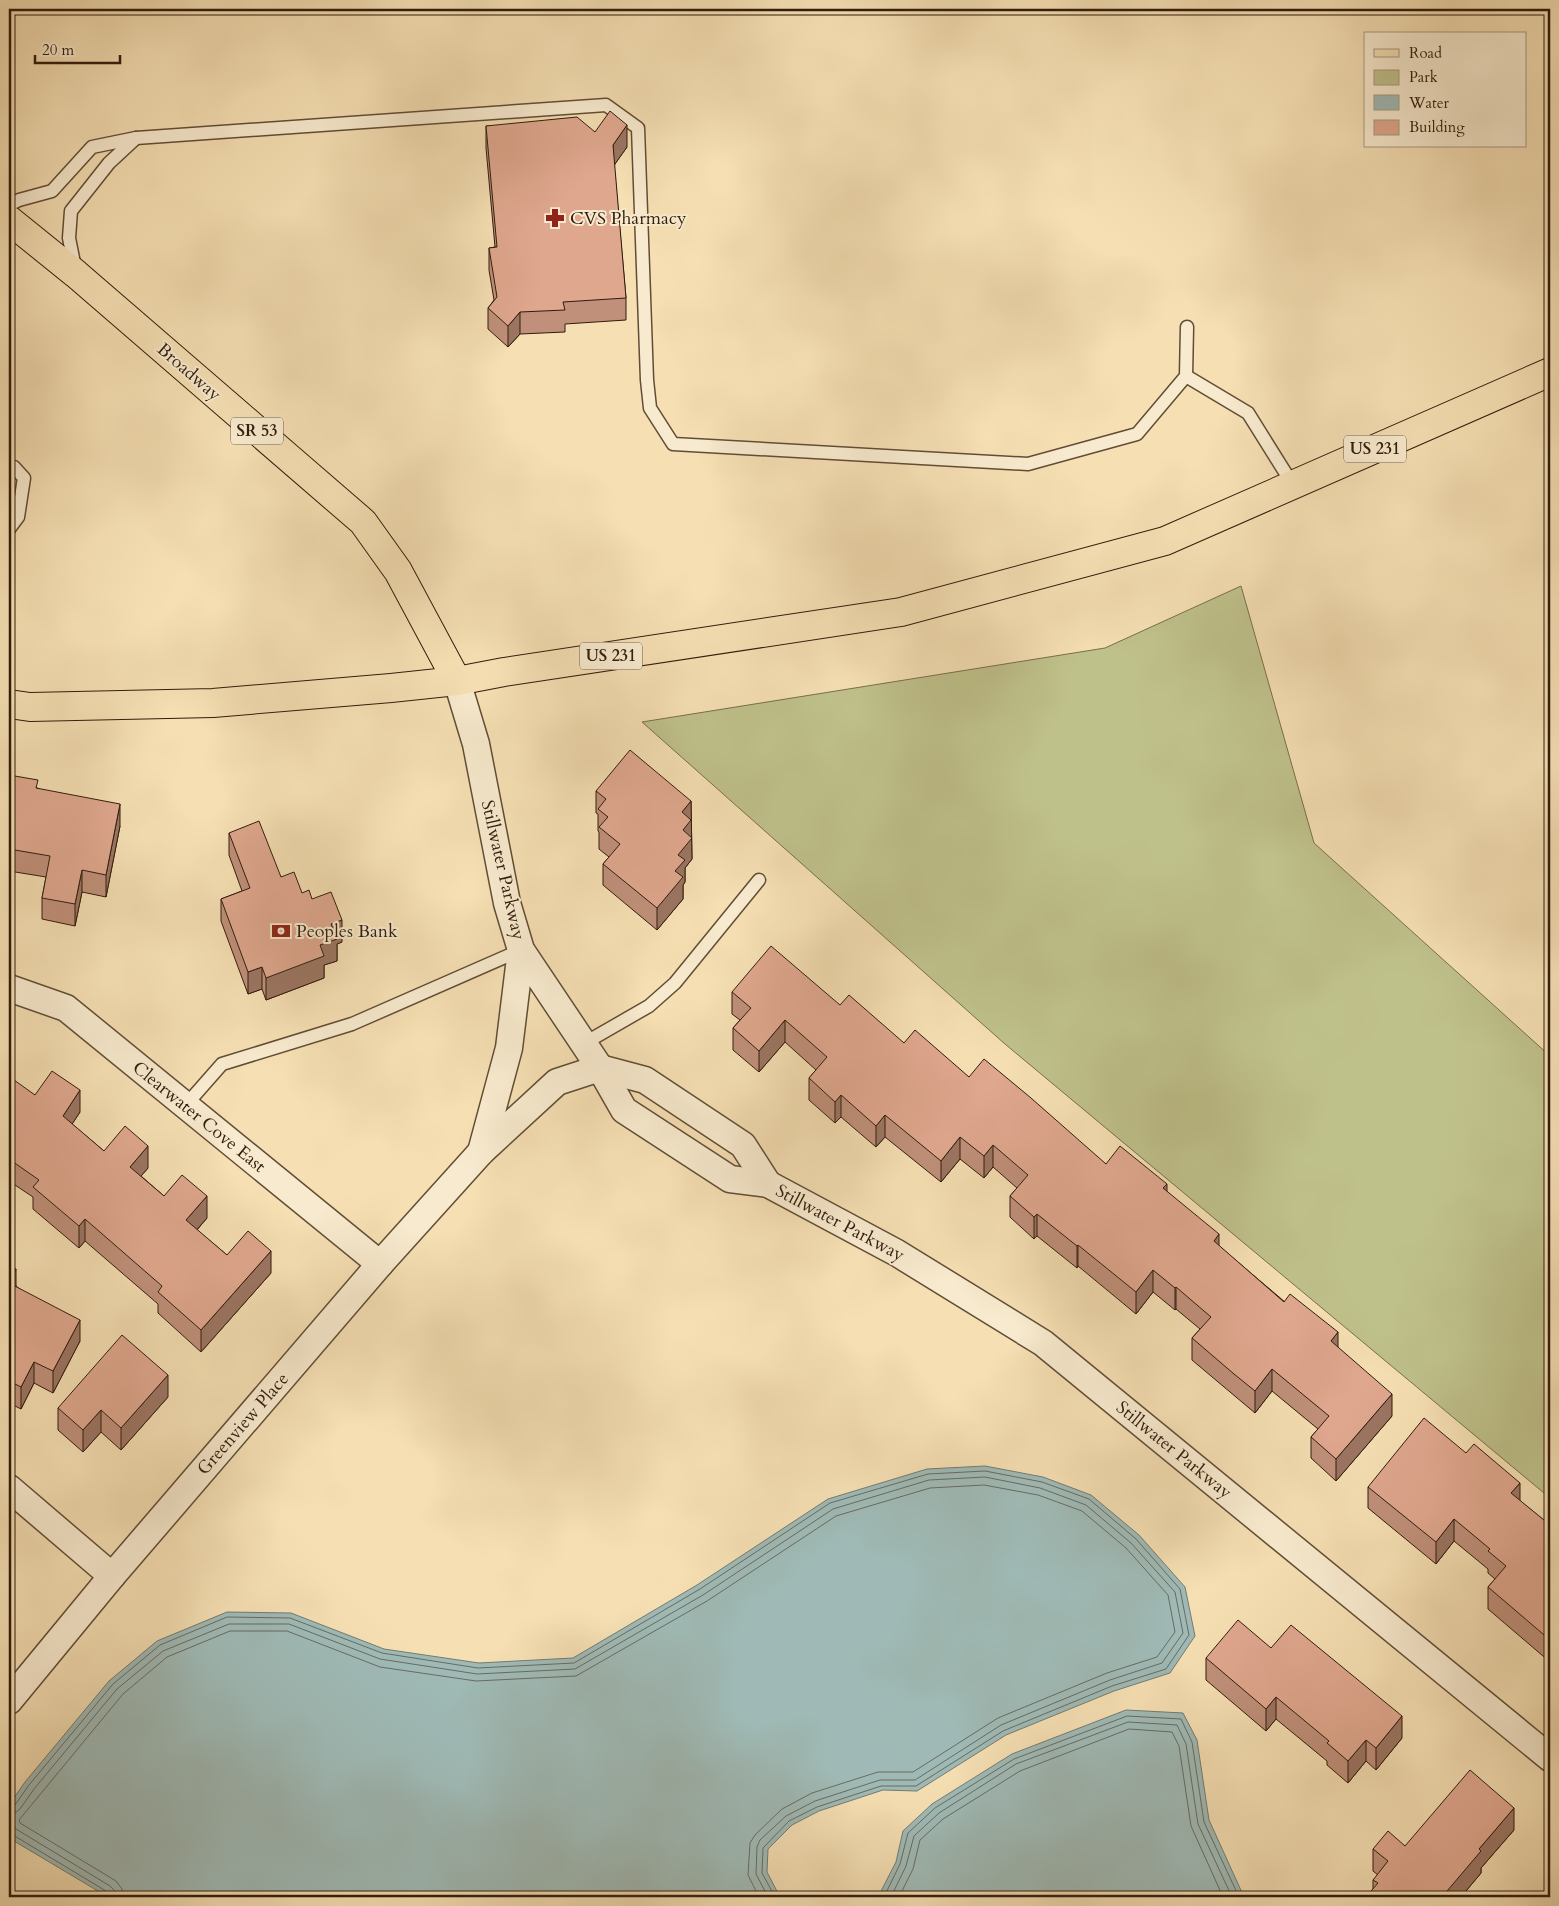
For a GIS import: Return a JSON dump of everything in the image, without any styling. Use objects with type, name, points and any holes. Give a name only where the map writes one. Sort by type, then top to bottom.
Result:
[{"type":"main road","name":"Broadway","points":[[9,220],[76,274],[363,522],[398,571],[456,682]]},
{"type":"main road","name":"US 231","points":[[9,704],[30,707],[213,703],[456,682],[504,672],[901,612],[1165,541],[1550,372]]},
{"type":"street","name":"Stillwater Parkway","points":[[456,682],[476,744],[507,903],[521,950],[600,1068],[624,1110],[730,1179],[768,1184],[897,1253],[1043,1343],[1550,1758]]},
{"type":"street","name":"Greenview Place","points":[[481,1152],[509,1048],[521,950]]},
{"type":"street","name":"Clearwater Cove East","points":[[9,988],[66,1008],[380,1264]]},
{"type":"street","name":"Stillwater Parkway","points":[[600,1068],[645,1080],[743,1146],[768,1184]]},
{"type":"street","name":"Greenview Place","points":[[9,1701],[112,1576],[380,1264],[481,1152],[558,1082],[600,1068]]},
{"type":"street","points":[[9,1488],[112,1576]]},
{"type":"lane","points":[[9,205],[19,200],[52,191],[92,147],[136,138],[606,105],[638,128],[647,380],[650,408],[673,444],[1028,464],[1137,434],[1186,376],[1187,327]]},
{"type":"lane","points":[[76,274],[69,238],[71,211],[109,163],[136,138]]},
{"type":"lane","points":[[1186,376],[1248,413],[1293,485]]},
{"type":"lane","points":[[9,529],[18,517],[24,478],[14,467]]},
{"type":"lane","points":[[583,1044],[649,1006],[675,983],[759,880]]},
{"type":"lane","points":[[185,1106],[222,1064],[352,1024],[521,950]]},
{"type":"green space","points":[[1241,586],[1314,843],[1550,1056],[1550,1498],[1005,1044],[642,722],[1105,648]]},
{"type":"water","points":[[985,1466],[1043,1477],[1091,1495],[1139,1535],[1185,1587],[1195,1636],[1170,1673],[1114,1691],[1006,1735],[917,1791],[883,1790],[819,1811],[792,1825],[768,1849],[767,1872],[780,1897],[108,1897],[9,1838],[9,1805],[25,1782],[109,1681],[157,1641],[227,1612],[291,1613],[384,1649],[479,1663],[573,1658],[697,1585],[828,1499],[927,1469]]},
{"type":"water","points":[[1126,1710],[1183,1713],[1197,1740],[1209,1820],[1244,1897],[878,1897],[896,1862],[903,1831],[932,1804],[1012,1754]]},
{"type":"building","name":"CVS Pharmacy","points":[[610,111],[627,125],[613,145],[626,298],[563,302],[565,310],[520,312],[508,326],[488,308],[497,297],[489,248],[497,247],[486,126],[577,117],[595,132]]},
{"type":"building","points":[[630,750],[691,801],[682,812],[691,820],[683,830],[692,838],[678,855],[685,860],[675,871],[683,877],[657,908],[603,864],[620,844],[599,827],[608,817],[598,809],[606,799],[596,791]]},
{"type":"building","points":[[9,775],[38,780],[36,788],[120,804],[106,875],[82,870],[75,904],[42,898],[50,856],[9,849]]},
{"type":"building","name":"Peoples Bank","points":[[259,821],[281,877],[294,872],[302,893],[309,890],[312,899],[331,892],[342,920],[331,924],[337,939],[320,945],[324,956],[266,978],[262,967],[248,972],[221,899],[250,888],[229,833]]},
{"type":"building","points":[[771,946],[840,1005],[849,995],[904,1043],[915,1030],[969,1077],[984,1059],[1106,1164],[1120,1146],[1167,1184],[1163,1188],[1219,1234],[1214,1241],[1284,1302],[1290,1294],[1338,1332],[1331,1341],[1392,1394],[1336,1459],[1311,1437],[1329,1416],[1272,1369],[1255,1391],[1234,1374],[1192,1338],[1211,1317],[1153,1270],[1136,1292],[1037,1214],[1034,1217],[1010,1196],[1028,1175],[993,1145],[984,1156],[960,1137],[941,1161],[885,1115],[876,1126],[841,1095],[835,1102],[809,1078],[827,1057],[785,1020],[759,1051],[733,1028],[751,1008],[732,992]]},
{"type":"building","points":[[52,1071],[80,1090],[63,1116],[104,1151],[125,1126],[148,1146],[130,1167],[164,1196],[182,1175],[207,1196],[186,1220],[227,1255],[248,1231],[271,1251],[201,1330],[158,1292],[162,1286],[85,1219],[79,1226],[33,1187],[39,1180],[9,1159],[9,1089],[14,1080],[35,1095]]},
{"type":"building","points":[[9,1265],[16,1269],[9,1283]]},
{"type":"building","points":[[9,1283],[80,1320],[53,1371],[34,1362],[21,1387],[9,1381]]},
{"type":"building","points":[[122,1335],[168,1375],[121,1428],[101,1410],[83,1430],[58,1408]]},
{"type":"building","points":[[1424,1418],[1466,1453],[1474,1444],[1520,1483],[1511,1493],[1550,1525],[1550,1640],[1488,1587],[1506,1566],[1488,1551],[1490,1549],[1454,1519],[1436,1542],[1368,1487]]},
{"type":"building","points":[[1238,1620],[1271,1648],[1291,1625],[1402,1716],[1376,1748],[1366,1740],[1348,1761],[1327,1743],[1329,1741],[1276,1697],[1266,1709],[1206,1658]]},
{"type":"building","points":[[1470,1770],[1514,1808],[1479,1849],[1481,1851],[1442,1897],[1438,1894],[1435,1897],[1366,1897],[1378,1883],[1373,1880],[1388,1861],[1373,1849],[1388,1831],[1405,1846]]},
{"type":"place","name":"CVS Pharmacy","points":[[555,218]]},
{"type":"place","name":"Peoples Bank","points":[[281,931]]}]
